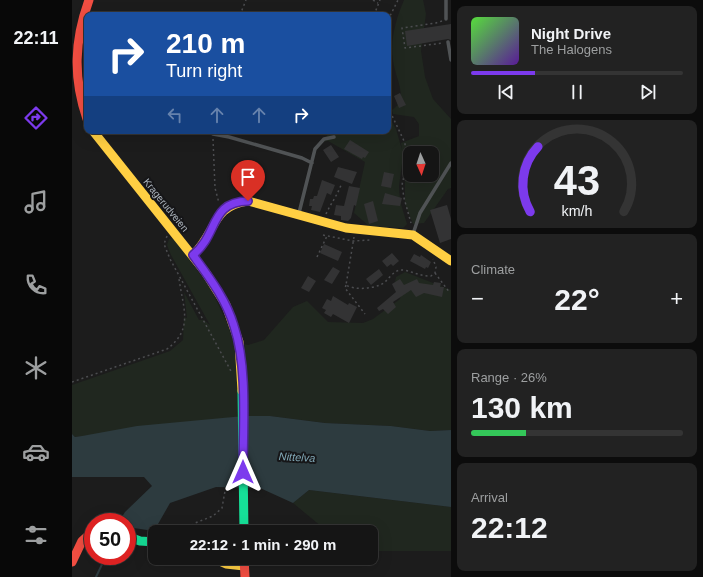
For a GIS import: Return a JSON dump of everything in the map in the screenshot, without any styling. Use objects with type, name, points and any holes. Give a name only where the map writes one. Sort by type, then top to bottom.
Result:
[{"type":"main road","points":[[85,12],[89,0]]},
{"type":"main road","points":[[84,14],[77,34],[73,57],[80,102],[84,112]]},
{"type":"main road","name":"Kragerudveien","points":[[95,134],[193,255],[218,289],[234,324],[239,342],[242,405],[244,525]]},
{"type":"main road","points":[[193,255],[206,242],[221,210],[235,202],[248,201],[356,229],[410,234],[451,261]]},
{"type":"main road","points":[[72,562],[84,539]]},
{"type":"main road","points":[[136,539],[148,542]]},
{"type":"main road","points":[[244,565],[245,577]]},
{"type":"lane","points":[[446,0],[446,19]]},
{"type":"lane","points":[[448,42],[451,60]]},
{"type":"lane","points":[[213,134],[230,136],[302,158],[312,163]]},
{"type":"lane","points":[[299,214],[314,152],[319,143],[324,139],[334,137]]},
{"type":"lane","points":[[410,234],[420,213],[451,163]]},
{"type":"path","points":[[241,12],[246,0]]},
{"type":"path","points":[[373,0],[378,3]]},
{"type":"path","points":[[375,12],[380,0]]},
{"type":"path","points":[[391,14],[398,0]]},
{"type":"path","points":[[446,19],[436,24],[402,28],[405,48],[448,42]]},
{"type":"path","points":[[391,114],[405,144],[406,167],[402,186],[411,223],[410,234]]},
{"type":"path","points":[[213,134],[215,188],[221,210]]},
{"type":"path","points":[[323,221],[332,200],[336,197],[341,185]]},
{"type":"path","points":[[356,229],[345,288],[365,314]]},
{"type":"path","points":[[172,230],[165,239],[165,250],[234,376]]},
{"type":"path","points":[[323,235],[353,241],[372,240]]},
{"type":"path","points":[[317,257],[327,236]]},
{"type":"path","points":[[433,259],[436,267],[435,273],[450,293]]},
{"type":"path","points":[[346,285],[357,289],[381,285],[395,272],[402,270],[424,277],[431,276],[435,273]]},
{"type":"path","points":[[72,382],[167,349],[176,342],[182,334],[184,325],[179,277]]},
{"type":"path","points":[[193,525],[213,516],[222,508],[224,492]]},
{"type":"shaded area","points":[[404,0],[423,0],[426,14],[421,51],[425,77],[433,99],[451,119],[451,188],[448,189],[424,223],[413,224],[405,204],[405,182],[439,182],[439,146],[403,146],[399,186],[400,201],[407,224],[403,228],[369,226],[354,213],[365,162],[328,141],[323,142],[328,134],[391,134],[391,120],[396,129],[402,150],[401,143],[419,136],[419,124],[414,117],[393,114],[392,110],[401,102],[392,52],[394,29]]},
{"type":"shaded area","points":[[173,238],[210,287],[228,325],[231,335],[239,343],[248,345],[264,340],[293,307],[307,301],[328,322],[363,323],[373,319],[400,299],[401,293],[395,282],[396,277],[405,272],[451,290],[451,430],[430,431],[391,426],[325,423],[270,416],[244,416],[75,437],[72,434],[72,385],[170,351],[183,340],[184,317],[187,318],[184,292],[199,320],[204,320],[210,325],[171,255],[167,245],[169,239]]},
{"type":"shaded area","points":[[309,490],[451,507],[451,551],[378,551],[378,525],[320,525],[293,503]]},
{"type":"water","name":"Nittelva","points":[[244,416],[270,416],[325,423],[391,426],[430,431],[451,430],[451,507],[309,490],[293,503],[260,488],[216,487],[170,503],[157,525],[148,525],[148,530],[136,528],[136,513],[124,513],[152,486],[144,477],[72,477],[72,434],[75,437],[137,426]]},
{"type":"building","points":[[451,24],[451,40],[448,39],[407,46],[405,31]]},
{"type":"building","points":[[400,93],[406,105],[399,108],[394,96]]},
{"type":"building","points":[[350,140],[369,152],[365,158],[363,157],[362,159],[344,149]]},
{"type":"building","points":[[331,145],[339,157],[331,162],[323,150]]},
{"type":"building","points":[[338,167],[357,172],[352,184],[334,177]]},
{"type":"building","points":[[384,172],[394,174],[391,188],[381,186]]},
{"type":"building","points":[[322,180],[335,185],[331,195],[327,193],[320,212],[311,210],[312,206],[309,206],[310,199],[317,196]]},
{"type":"building","points":[[349,186],[360,188],[356,206],[354,205],[351,218],[348,221],[341,220],[341,216],[334,215],[336,205],[344,206]]},
{"type":"building","points":[[385,193],[402,198],[400,206],[382,204]]},
{"type":"building","points":[[373,201],[378,221],[369,224],[364,204]]},
{"type":"building","points":[[447,205],[451,219],[451,239],[440,243],[430,210]]},
{"type":"building","points":[[324,244],[342,252],[338,261],[320,253]]},
{"type":"building","points":[[392,253],[399,261],[393,266],[391,264],[387,267],[382,261]]},
{"type":"building","points":[[414,254],[420,257],[421,255],[431,262],[428,268],[426,267],[425,269],[410,261]]},
{"type":"building","points":[[333,267],[340,271],[332,284],[324,280]]},
{"type":"building","points":[[379,269],[383,275],[371,285],[366,279]]},
{"type":"building","points":[[308,276],[316,281],[309,292],[301,288]]},
{"type":"building","points":[[400,279],[404,285],[417,279],[419,283],[433,285],[434,282],[441,283],[440,287],[444,287],[442,297],[424,293],[416,297],[411,290],[393,302],[396,307],[388,314],[383,309],[379,311],[377,308],[396,292],[392,284]]},
{"type":"building","points":[[333,296],[348,305],[349,303],[357,307],[349,323],[333,314],[331,317],[324,313],[326,310],[322,308],[327,299],[331,301]]},
{"type":"waterway","points":[[96,577],[102,565]]},
{"type":"traffic: fast","points":[[242,391],[244,525]]},
{"type":"traffic: fast","points":[[136,539],[148,542]]},
{"type":"traffic: slow","points":[[95,134],[206,273],[226,305],[239,342],[242,391]]},
{"type":"traffic: slow","points":[[193,255],[207,238],[216,221],[227,208],[248,201],[346,228],[413,235],[451,261]]},
{"type":"traffic: slow","points":[[235,565],[244,566]]},
{"type":"traffic: jam","points":[[85,12],[89,0]]},
{"type":"traffic: jam","points":[[84,15],[80,30],[77,60],[79,89],[84,110]]},
{"type":"traffic: jam","points":[[72,562],[84,539]]},
{"type":"traffic: jam","points":[[244,565],[245,577]]},
{"type":"route","points":[[243,472],[242,375],[239,342],[234,324],[218,289],[193,255],[202,248],[206,242],[221,210],[235,202],[248,201]]}]
